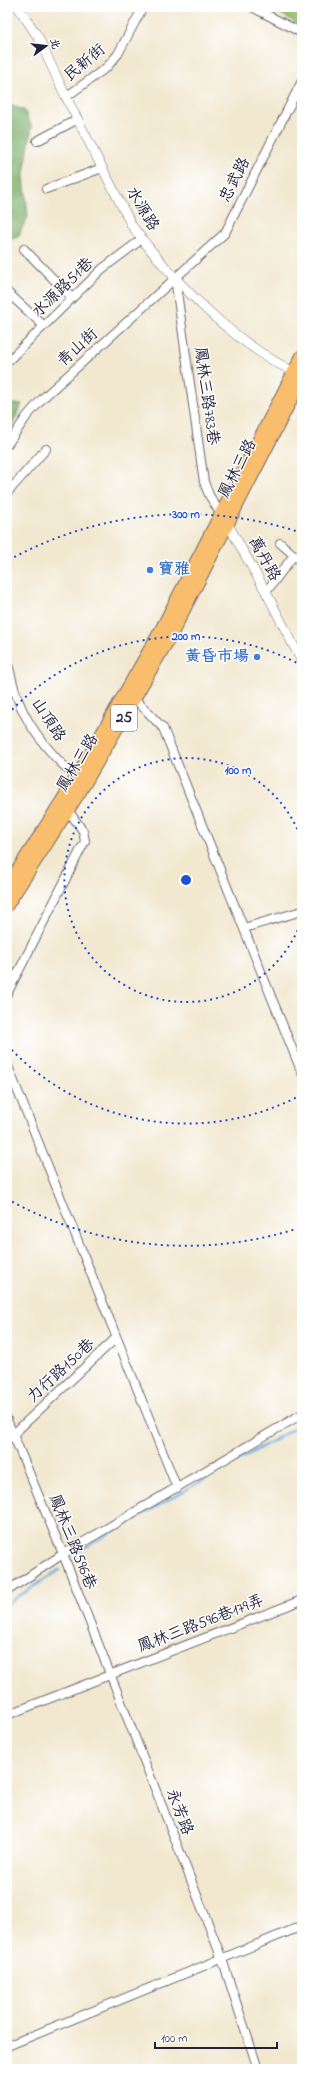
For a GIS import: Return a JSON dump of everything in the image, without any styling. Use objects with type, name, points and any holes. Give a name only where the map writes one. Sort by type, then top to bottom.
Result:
[{"type":"main road","name":"25","points":[[299,375],[302,356]]},
{"type":"main road","name":"鳳林三路","points":[[7,905],[68,810],[81,780],[161,630],[220,513],[299,375]]},
{"type":"main road","name":"鳳林三路","points":[[7,887],[81,780],[134,699],[171,635],[227,524],[299,375]]},
{"type":"street","name":"水源路","points":[[18,7],[38,37],[102,168],[132,226],[142,240],[175,278],[230,330],[273,360],[299,375]]},
{"type":"street","name":"民新街","points":[[66,97],[107,67],[118,54],[143,7]]},
{"type":"street","points":[[252,7],[302,34]]},
{"type":"street","name":"忠武路","points":[[175,278],[225,233],[302,81]]},
{"type":"street","points":[[37,141],[78,119]]},
{"type":"street","points":[[46,189],[102,168]]},
{"type":"street","name":"水源路51巷","points":[[7,362],[102,269],[142,240]]},
{"type":"street","points":[[24,249],[72,298]]},
{"type":"street","name":"青山街","points":[[7,445],[27,416],[43,398],[175,278]]},
{"type":"street","name":"鳳林三路783巷","points":[[175,278],[204,482],[209,495],[220,513]]},
{"type":"street","points":[[7,292],[43,326]]},
{"type":"street","points":[[8,492],[46,449]]},
{"type":"street","name":"萬丹路","points":[[220,513],[266,592],[302,662]]},
{"type":"street","points":[[280,542],[302,562]]},
{"type":"street","points":[[266,592],[294,555]]},
{"type":"street","name":"山頂路","points":[[7,660],[11,690],[22,709],[49,750],[81,780]]},
{"type":"street","points":[[134,699],[163,728],[302,1073]]},
{"type":"street","points":[[7,994],[85,841],[83,831],[68,810]]},
{"type":"street","points":[[244,928],[302,911]]},
{"type":"street","points":[[7,1064],[177,1488]]},
{"type":"street","name":"力行路150巷","points":[[10,1438],[116,1338]]},
{"type":"street","points":[[7,1591],[63,1554],[302,1414]]},
{"type":"street","name":"鳳林三路596巷","points":[[7,1420],[10,1438],[63,1554],[110,1674]]},
{"type":"street","name":"鳳林三路596巷179弄","points":[[7,1715],[302,1600]]},
{"type":"street","name":"永芳路","points":[[110,1674],[222,1959],[258,2069]]},
{"type":"street","points":[[7,2046],[302,1926]]},
{"type":"green space","points":[[269,7],[302,7],[302,26]]},
{"type":"green space","points":[[7,104],[24,110],[32,127],[24,174],[28,216],[18,237],[7,241]]},
{"type":"green space","points":[[7,404],[22,404],[10,429],[7,427]]},
{"type":"waterway","points":[[75,1553],[302,1424]]},
{"type":"waterway","points":[[7,1604],[59,1570]]},
{"type":"place","name":"寶雅","points":[[150,570]]},
{"type":"place","name":"黃昏市場","points":[[257,657]]}]
